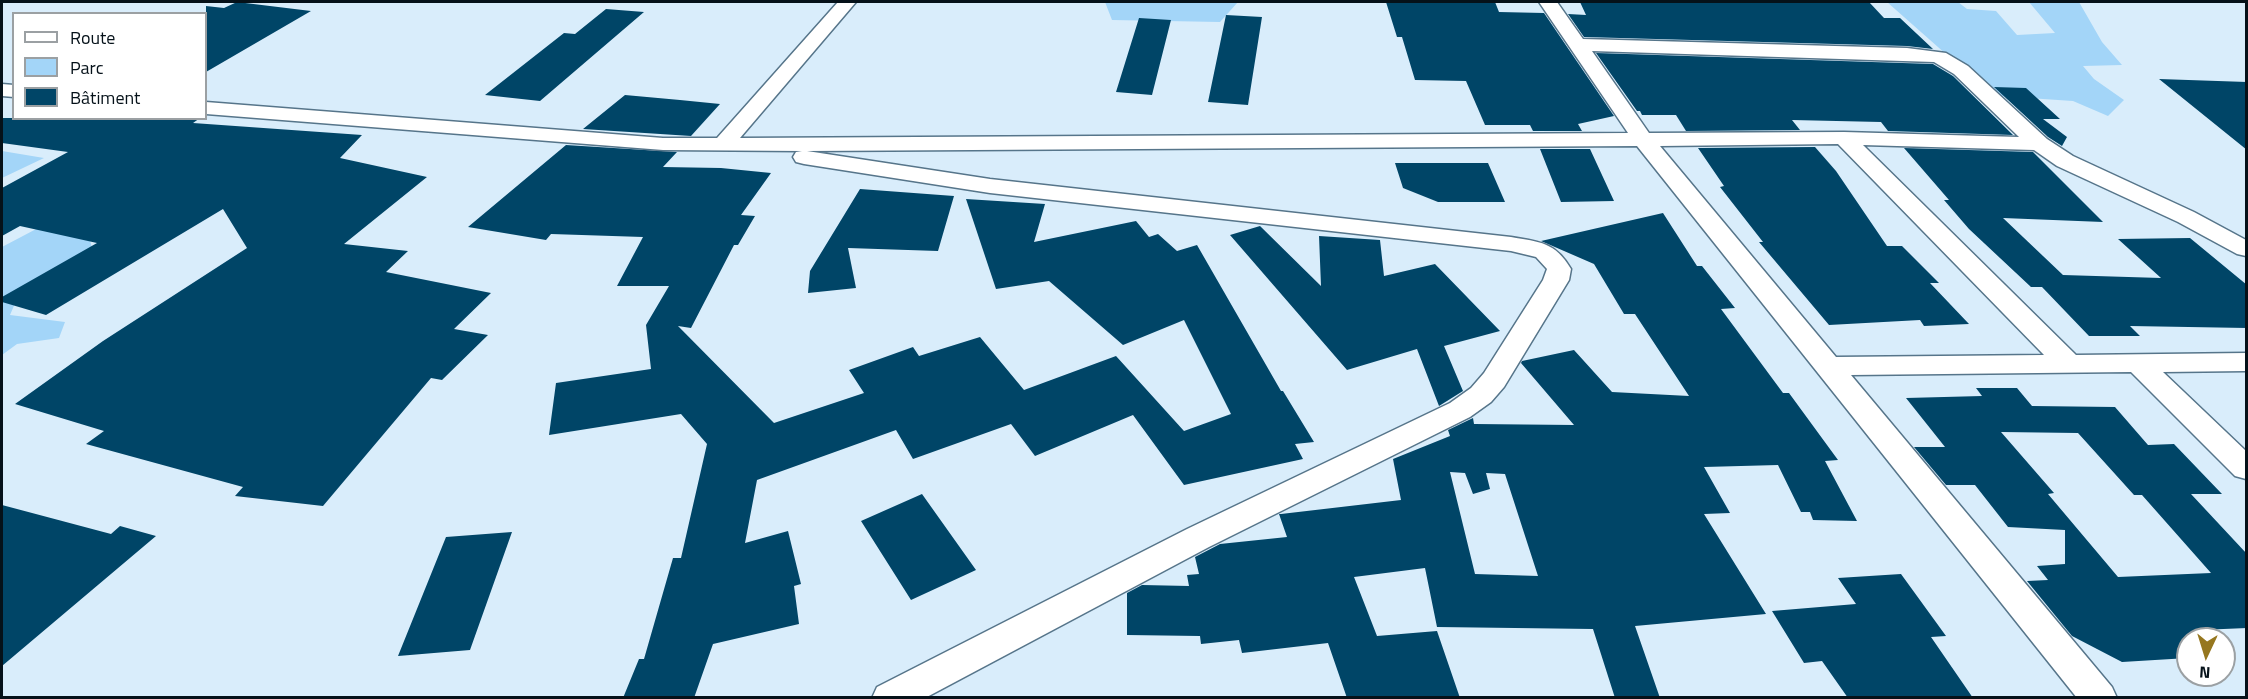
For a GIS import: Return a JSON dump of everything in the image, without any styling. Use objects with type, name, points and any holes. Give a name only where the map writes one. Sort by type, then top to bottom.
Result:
[{"type":"street","points":[[723,145],[848,2]]},
{"type":"street","points":[[1548,2],[1642,138],[2099,698]]},
{"type":"street","points":[[1578,45],[1907,54],[1939,57],[1962,70],[2039,144],[2101,180],[2186,217],[2247,249]]},
{"type":"street","points":[[207,108],[663,144],[1642,138],[1844,138],[2039,144]]},
{"type":"street","points":[[1844,138],[2069,364]]},
{"type":"street","points":[[723,145],[990,186],[1511,244],[1541,250],[1553,256],[1559,269],[1556,280],[1494,380],[1481,395],[1461,410],[1198,538],[890,698]]},
{"type":"street","points":[[1828,366],[2247,362]]},
{"type":"street","points":[[2138,363],[2247,468]]},
{"type":"green space","points":[[1105,2],[1238,2],[1220,22],[1112,20]]},
{"type":"green space","points":[[1887,2],[1958,2],[1967,9],[1996,11],[2017,35],[2055,33],[2029,2],[2079,2],[2102,42],[2122,65],[2083,66],[2094,79],[2124,100],[2108,116],[2073,101],[1998,96]]},
{"type":"green space","points":[[2,151],[44,158],[2,178]]},
{"type":"green space","points":[[40,227],[88,234],[94,254],[19,294],[10,315],[65,322],[59,338],[17,344],[2,355],[2,247]]},
{"type":"building","points":[[237,2],[311,11],[207,71],[206,6],[224,8]]},
{"type":"building","points":[[1386,2],[1495,2],[1499,12],[1544,13],[1614,116],[1578,124],[1582,131],[1533,131],[1530,125],[1485,125],[1466,81],[1415,80],[1402,37],[1397,37]]},
{"type":"building","points":[[1580,2],[1869,2],[1884,18],[1900,18],[1933,49],[1907,46],[1584,37],[1568,14],[1586,15]]},
{"type":"building","points":[[606,9],[644,12],[540,101],[485,95],[564,33],[575,34]]},
{"type":"building","points":[[1226,15],[1262,17],[1248,105],[1208,102]]},
{"type":"building","points":[[1139,18],[1171,20],[1152,95],[1116,92]]},
{"type":"building","points":[[1596,53],[1933,64],[1953,76],[2013,135],[1888,131],[1881,122],[1792,120],[1800,130],[1686,131],[1676,115],[1642,115],[1640,111],[1637,111]]},
{"type":"building","points":[[2159,79],[2247,82],[2247,150]]},
{"type":"building","points":[[1994,87],[2026,88],[2060,119],[2043,119],[2067,137],[2062,146],[2048,137]]},
{"type":"building","points":[[625,95],[720,104],[691,136],[583,129]]},
{"type":"building","points":[[2,118],[12,118],[12,120],[197,120],[193,123],[362,135],[340,158],[427,177],[344,244],[408,251],[386,272],[491,293],[454,329],[488,335],[442,380],[431,378],[323,506],[235,496],[243,487],[86,444],[104,431],[15,404],[103,341],[247,248],[223,209],[46,315],[2,302],[2,297],[97,243],[20,226],[2,236],[2,188],[68,152],[2,143]]},
{"type":"building","points":[[566,145],[677,152],[663,167],[721,168],[771,173],[741,215],[755,216],[738,245],[734,245],[691,328],[678,326],[774,423],[864,393],[849,370],[913,347],[919,356],[980,337],[1024,390],[1116,356],[1184,431],[1231,414],[1184,320],[1123,345],[1049,281],[996,289],[966,199],[1045,204],[1034,242],[1136,221],[1149,237],[1158,234],[1177,251],[1197,245],[1281,391],[1314,442],[1295,444],[1303,459],[1184,485],[1133,415],[1035,456],[1011,424],[913,459],[896,430],[757,480],[745,543],[788,531],[801,584],[794,586],[799,624],[713,644],[694,698],[623,698],[639,659],[644,659],[673,558],[681,558],[707,444],[681,414],[549,435],[556,383],[651,369],[646,325],[669,286],[617,286],[643,237],[551,234],[546,240],[468,227]]},
{"type":"building","points":[[1815,147],[1836,171],[1887,246],[1902,246],[1939,283],[1930,283],[1969,324],[1924,326],[1920,320],[1829,325],[1759,242],[1763,242],[1720,187],[1724,186],[1698,148]]},
{"type":"building","points":[[1904,148],[2033,152],[2103,222],[2003,218],[2063,275],[2161,278],[2118,239],[2190,238],[2247,285],[2247,328],[2130,326],[2140,336],[2089,336],[2042,287],[2031,287],[1969,229],[1944,200],[1949,200]]},
{"type":"building","points":[[1540,149],[1590,149],[1614,201],[1561,202]]},
{"type":"building","points":[[1395,163],[1488,163],[1505,202],[1438,202],[1403,188]]},
{"type":"building","points":[[860,189],[954,196],[938,251],[848,248],[856,288],[808,293],[810,271]]},
{"type":"building","points":[[1663,213],[1697,266],[1702,266],[1735,308],[1721,309],[1783,393],[1789,393],[1838,460],[1825,461],[1857,521],[1813,520],[1810,512],[1801,512],[1778,465],[1704,467],[1730,513],[1704,514],[1766,614],[1635,626],[1660,698],[1615,698],[1593,629],[1437,627],[1425,568],[1354,577],[1377,636],[1437,631],[1460,698],[1347,698],[1328,643],[1242,653],[1239,640],[1201,644],[1200,636],[1127,635],[1127,593],[1142,585],[1189,586],[1187,575],[1199,574],[1195,557],[1220,544],[1287,537],[1279,514],[1401,500],[1393,459],[1450,436],[1448,430],[1473,418],[1474,424],[1574,425],[1521,363],[1522,361],[1574,350],[1612,392],[1689,396],[1635,314],[1624,314],[1594,264],[1541,241]],"holes":[[[1450,472],[1465,473],[1473,494],[1490,489],[1486,473],[1505,474],[1538,576],[1475,574]]]},
{"type":"building","points":[[1260,226],[1321,286],[1319,236],[1380,240],[1384,276],[1435,264],[1500,331],[1444,346],[1463,391],[1439,406],[1417,349],[1347,370],[1230,235]]},
{"type":"building","points":[[1976,388],[2017,388],[2032,406],[2115,407],[2148,445],[2174,444],[2222,494],[2191,494],[2247,554],[2247,628],[2176,627],[2176,659],[2122,662],[2072,636],[2027,581],[2048,580],[2037,566],[2065,564],[2065,530],[2008,527],[1975,485],[1946,485],[1914,447],[1945,447],[1906,398],[1982,396]],"holes":[[[2001,432],[2078,433],[2134,495],[2142,495],[2211,573],[2118,577],[2048,494],[2054,493]]]},
{"type":"building","points":[[922,494],[976,570],[911,600],[861,521]]},
{"type":"building","points":[[2,505],[111,534],[120,526],[156,536],[2,666]]},
{"type":"building","points":[[512,532],[470,650],[398,656],[446,537]]},
{"type":"building","points":[[1901,574],[1946,636],[1931,637],[1973,698],[1848,698],[1822,661],[1804,663],[1772,611],[1856,604],[1838,578]]}]
